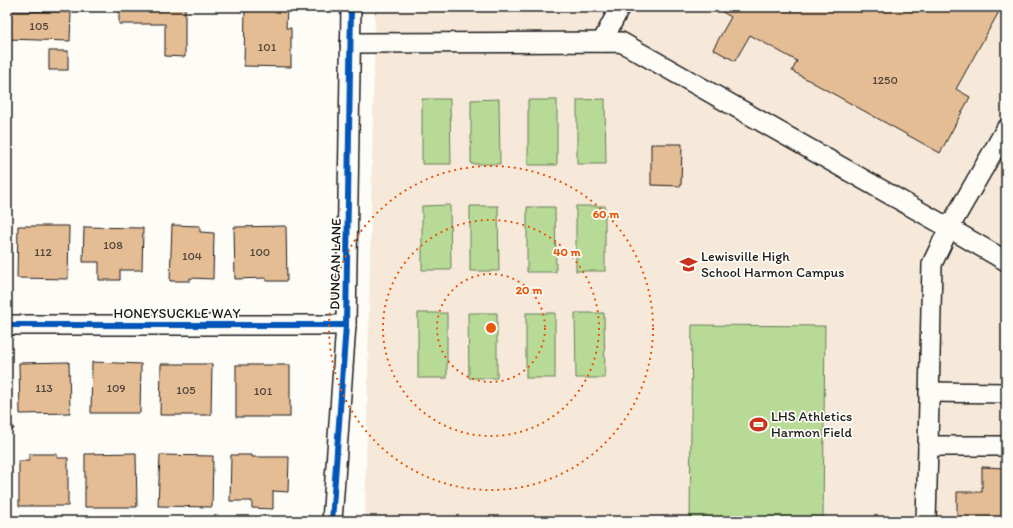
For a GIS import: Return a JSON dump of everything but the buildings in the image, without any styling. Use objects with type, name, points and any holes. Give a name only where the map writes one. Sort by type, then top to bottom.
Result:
[{"type":"street","name":"DUNCAN LANE","points":[[332,521],[346,325],[351,7]]},
{"type":"street","points":[[602,42],[620,7]]},
{"type":"street","points":[[350,43],[621,42],[1006,261]]},
{"type":"street","points":[[926,521],[932,264],[949,228],[1006,129]]},
{"type":"street","name":"HONEYSUCKLE WAY","points":[[7,325],[346,325]]},
{"type":"street","points":[[929,392],[1006,393]]},
{"type":"street","points":[[928,446],[1006,446]]},
{"type":"shaded area","name":"Lewisville High School Harmon Campus","points":[[375,7],[1006,7],[1006,521],[365,521]]},
{"type":"green space","points":[[422,99],[450,99],[451,164],[422,164]]},
{"type":"green space","points":[[499,99],[500,164],[471,164],[471,100]]},
{"type":"green space","points":[[605,99],[606,164],[577,164],[577,100]]},
{"type":"green space","points":[[528,100],[557,100],[557,165],[528,165]]},
{"type":"green space","points":[[450,205],[451,270],[422,270],[422,206]]},
{"type":"green space","points":[[470,206],[498,206],[499,271],[470,271]]},
{"type":"green space","points":[[576,206],[605,206],[605,271],[576,271]]},
{"type":"green space","points":[[527,207],[555,207],[556,272],[527,272]]},
{"type":"green space","points":[[418,313],[447,313],[447,378],[418,378]]},
{"type":"green space","points":[[468,313],[497,313],[497,378],[469,378]]},
{"type":"green space","points":[[526,313],[555,313],[555,378],[526,378]]},
{"type":"green space","points":[[575,313],[604,313],[605,378],[576,378]]},
{"type":"green space","name":"LHS Athletics Harmon Field","points":[[692,325],[825,326],[823,521],[690,521]]},
{"type":"cycle path","points":[[332,521],[346,325],[351,7]]},
{"type":"cycle path","points":[[7,325],[346,325]]},
{"type":"place","name":"Lewisville High School Harmon Campus","points":[[688,264]]},
{"type":"place","name":"LHS Athletics Harmon Field","points":[[758,424]]}]
